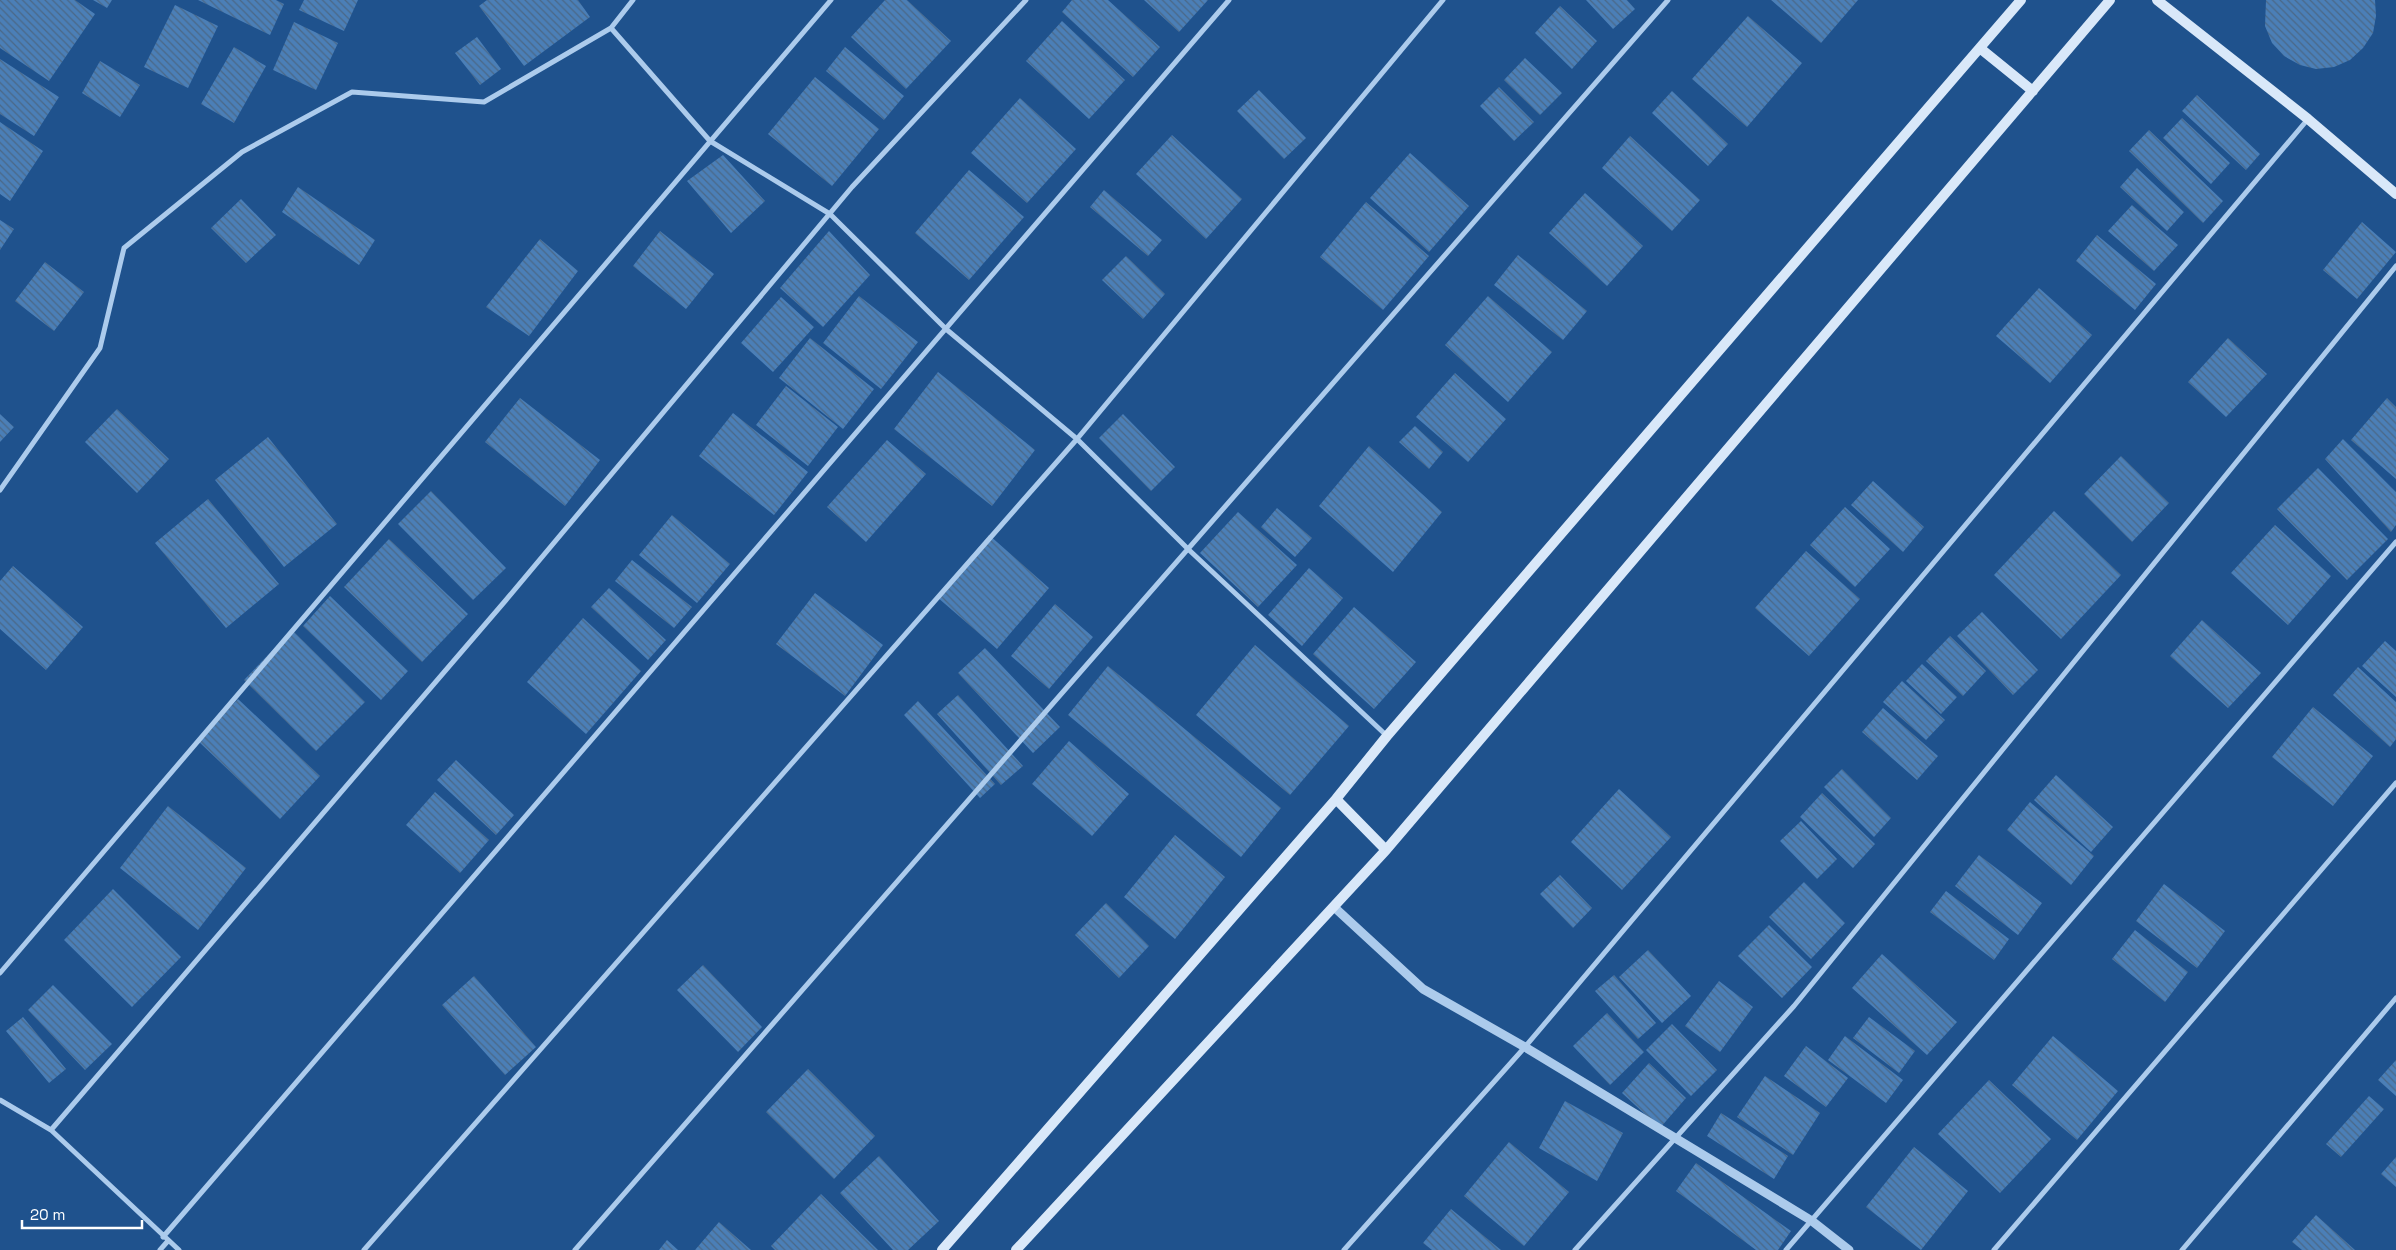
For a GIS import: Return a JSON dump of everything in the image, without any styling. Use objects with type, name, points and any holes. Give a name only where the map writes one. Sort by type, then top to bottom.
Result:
[{"type":"main road","points":[[942,1250],[1336,799],[1387,736],[2021,0]]},
{"type":"main road","points":[[1016,1250],[1386,850],[2110,0]]},
{"type":"main road","points":[[2157,0],[2308,119],[2396,194]]},
{"type":"main road","points":[[1981,48],[2033,92]]},
{"type":"main road","points":[[1336,799],[1386,850]]},
{"type":"street","points":[[0,490],[100,348],[124,248],[242,152],[352,92],[484,102],[610,28],[633,0]]},
{"type":"street","points":[[0,973],[831,0]]},
{"type":"street","points":[[51,1130],[506,600],[830,214],[1026,0]]},
{"type":"street","points":[[163,1237],[1229,0]]},
{"type":"street","points":[[364,1250],[1077,439],[1443,0]]},
{"type":"street","points":[[575,1250],[1668,0]]},
{"type":"street","points":[[610,28],[710,142],[830,214],[946,328],[1077,439],[1188,549],[1387,736]]},
{"type":"street","points":[[1344,1250],[1525,1047],[2308,119]]},
{"type":"street","points":[[1575,1250],[1794,1006],[2396,266]]},
{"type":"street","points":[[1786,1250],[2396,542]]},
{"type":"street","points":[[1994,1250],[2396,783]]},
{"type":"street","points":[[1334,907],[1423,989],[1525,1047],[1812,1221],[1849,1250]]},
{"type":"street","points":[[2182,1250],[2396,998]]},
{"type":"street","points":[[0,1100],[51,1130],[178,1250]]},
{"type":"street","points":[[160,1250],[168,1242]]},
{"type":"building","points":[[0,0],[75,0],[95,14],[49,81],[0,48]]},
{"type":"building","points":[[93,0],[112,0],[107,8]]},
{"type":"building","points":[[198,0],[276,0],[284,4],[270,35]]},
{"type":"building","points":[[304,0],[358,0],[344,31],[299,10]]},
{"type":"building","points":[[487,0],[578,0],[590,17],[524,66],[479,6]]},
{"type":"building","points":[[885,0],[907,0],[951,41],[906,89],[851,37]]},
{"type":"building","points":[[1072,0],[1108,0],[1160,47],[1133,77],[1062,12]]},
{"type":"building","points":[[1144,0],[1208,0],[1179,32]]},
{"type":"building","points":[[1586,0],[1627,0],[1635,9],[1613,29]]},
{"type":"building","points":[[1771,0],[1858,0],[1821,43]]},
{"type":"building","points":[[2266,0],[2375,0],[2376,16],[2373,33],[2363,48],[2350,60],[2334,67],[2316,69],[2300,65],[2284,56],[2272,43],[2265,26]]},
{"type":"building","points":[[175,5],[218,26],[188,88],[144,67]]},
{"type":"building","points":[[1560,6],[1597,41],[1572,69],[1535,33]]},
{"type":"building","points":[[1748,16],[1802,63],[1747,127],[1692,79]]},
{"type":"building","points":[[1062,21],[1125,80],[1089,119],[1026,61]]},
{"type":"building","points":[[294,22],[338,43],[316,90],[273,70]]},
{"type":"building","points":[[477,37],[501,69],[480,85],[455,53]]},
{"type":"building","points":[[234,47],[266,66],[234,123],[201,104]]},
{"type":"building","points":[[845,47],[904,96],[884,120],[826,71]]},
{"type":"building","points":[[1525,58],[1562,93],[1540,115],[1504,80]]},
{"type":"building","points":[[0,59],[59,97],[34,136],[0,114]]},
{"type":"building","points":[[100,61],[140,85],[120,117],[82,93]]},
{"type":"building","points":[[815,77],[879,129],[832,186],[768,134]]},
{"type":"building","points":[[1499,87],[1534,122],[1514,141],[1480,106]]},
{"type":"building","points":[[1259,90],[1306,138],[1284,159],[1237,111]]},
{"type":"building","points":[[1672,91],[1728,144],[1708,166],[1652,113]]},
{"type":"building","points":[[2197,95],[2260,154],[2246,170],[2182,111]]},
{"type":"building","points":[[1020,98],[1076,149],[1027,203],[971,153]]},
{"type":"building","points":[[2182,118],[2230,163],[2211,184],[2163,138]]},
{"type":"building","points":[[0,122],[43,151],[10,201],[0,194]]},
{"type":"building","points":[[2149,130],[2223,201],[2203,223],[2129,151]]},
{"type":"building","points":[[1172,135],[1242,199],[1206,239],[1136,174]]},
{"type":"building","points":[[1630,136],[1700,200],[1672,231],[1602,168]]},
{"type":"building","points":[[1410,153],[1469,206],[1429,252],[1370,198]]},
{"type":"building","points":[[723,155],[765,201],[731,233],[687,181]]},
{"type":"building","points":[[2137,168],[2184,212],[2167,231],[2120,187]]},
{"type":"building","points":[[969,170],[1024,217],[969,280],[915,233]]},
{"type":"building","points":[[298,187],[375,240],[359,265],[282,212]]},
{"type":"building","points":[[1104,190],[1162,240],[1148,256],[1090,207]]},
{"type":"building","points":[[1585,193],[1643,246],[1607,286],[1549,233]]},
{"type":"building","points":[[241,199],[276,235],[246,263],[211,228]]},
{"type":"building","points":[[1366,202],[1429,256],[1383,310],[1320,257]]},
{"type":"building","points":[[2132,205],[2178,245],[2154,271],[2108,231]]},
{"type":"building","points":[[0,220],[14,229],[0,250]]},
{"type":"building","points":[[2362,222],[2396,252],[2357,299],[2323,270]]},
{"type":"building","points":[[660,231],[714,274],[686,309],[633,266]]},
{"type":"building","points":[[829,231],[870,275],[823,327],[780,288]]},
{"type":"building","points":[[2097,235],[2156,284],[2135,310],[2076,261]]},
{"type":"building","points":[[540,239],[578,271],[529,336],[486,307]]},
{"type":"building","points":[[1518,255],[1587,311],[1563,340],[1494,285]]},
{"type":"building","points":[[1126,256],[1165,294],[1143,319],[1102,280]]},
{"type":"building","points":[[45,262],[84,292],[54,331],[15,301]]},
{"type":"building","points":[[2039,288],[2092,335],[2050,383],[1996,336]]},
{"type":"building","points":[[859,296],[918,342],[881,389],[823,343]]},
{"type":"building","points":[[1488,296],[1552,352],[1508,402],[1445,345]]},
{"type":"building","points":[[781,297],[814,327],[773,372],[741,343]]},
{"type":"building","points":[[810,338],[874,389],[843,429],[779,378]]},
{"type":"building","points":[[2228,338],[2267,374],[2226,417],[2188,382]]},
{"type":"building","points":[[938,372],[1035,450],[992,506],[894,429]]},
{"type":"building","points":[[1455,373],[1506,419],[1468,462],[1416,417]]},
{"type":"building","points":[[786,386],[838,427],[808,466],[756,425]]},
{"type":"building","points":[[520,398],[600,460],[565,506],[485,442]]},
{"type":"building","points":[[2387,398],[2396,407],[2396,479],[2351,440]]},
{"type":"building","points":[[117,409],[169,459],[137,493],[85,442]]},
{"type":"building","points":[[733,413],[808,472],[774,515],[699,456]]},
{"type":"building","points":[[0,414],[14,427],[0,442]]},
{"type":"building","points":[[1123,414],[1175,467],[1151,491],[1099,438]]},
{"type":"building","points":[[1415,426],[1443,452],[1429,469],[1399,442]]},
{"type":"building","points":[[268,437],[337,524],[284,567],[215,480]]},
{"type":"building","points":[[2343,439],[2396,492],[2396,525],[2391,532],[2325,459]]},
{"type":"building","points":[[887,440],[926,474],[866,542],[827,507]]},
{"type":"building","points":[[1369,446],[1442,512],[1393,572],[1319,506]]},
{"type":"building","points":[[2121,456],[2169,503],[2132,542],[2084,494]]},
{"type":"building","points":[[2318,468],[2388,539],[2347,580],[2277,509]]},
{"type":"building","points":[[1873,481],[1924,527],[1903,552],[1851,505]]},
{"type":"building","points":[[431,491],[506,568],[473,600],[398,524]]},
{"type":"building","points":[[208,499],[279,584],[226,628],[155,543]]},
{"type":"building","points":[[1845,507],[1890,549],[1855,587],[1810,545]]},
{"type":"building","points":[[1277,508],[1312,538],[1295,557],[1261,527]]},
{"type":"building","points":[[2054,511],[2121,575],[2061,639],[1994,575]]},
{"type":"building","points":[[1238,512],[1297,565],[1258,607],[1200,553]]},
{"type":"building","points":[[672,515],[730,564],[697,603],[639,555]]},
{"type":"building","points":[[2275,525],[2331,576],[2288,625],[2231,573]]},
{"type":"building","points":[[989,535],[1049,588],[997,649],[937,597]]},
{"type":"building","points":[[389,539],[468,614],[422,662],[344,587]]},
{"type":"building","points":[[1806,551],[1860,599],[1809,656],[1755,608]]},
{"type":"building","points":[[632,560],[692,607],[674,628],[615,581]]},
{"type":"building","points":[[13,566],[83,627],[46,670],[0,629],[0,581]]},
{"type":"building","points":[[1309,568],[1343,598],[1302,646],[1268,615]]},
{"type":"building","points":[[609,588],[666,640],[648,660],[591,607]]},
{"type":"building","points":[[815,593],[883,645],[845,696],[776,644]]},
{"type":"building","points":[[330,596],[408,671],[381,700],[303,626]]},
{"type":"building","points":[[1055,604],[1093,637],[1049,689],[1011,656]]},
{"type":"building","points":[[1354,607],[1416,662],[1374,709],[1313,654]]},
{"type":"building","points":[[1982,612],[2038,670],[2013,695],[1957,636]]},
{"type":"building","points":[[583,618],[641,671],[586,734],[527,682]]},
{"type":"building","points":[[2202,620],[2261,673],[2228,708],[2170,656]]},
{"type":"building","points":[[292,630],[365,702],[316,751],[244,680]]},
{"type":"building","points":[[1950,636],[1986,671],[1963,696],[1926,661]]},
{"type":"building","points":[[2385,641],[2396,651],[2396,697],[2362,666]]},
{"type":"building","points":[[1255,645],[1349,726],[1290,795],[1196,715]]},
{"type":"building","points":[[985,648],[1060,727],[1033,753],[958,673]]},
{"type":"building","points":[[1922,664],[1957,697],[1941,714],[1906,681]]},
{"type":"building","points":[[1108,666],[1281,808],[1241,857],[1068,715]]},
{"type":"building","points":[[2358,667],[2396,702],[2396,739],[2390,747],[2333,695]]},
{"type":"building","points":[[1902,681],[1945,720],[1926,740],[1883,702]]},
{"type":"building","points":[[958,695],[1023,766],[1001,785],[937,714]]},
{"type":"building","points":[[238,699],[320,776],[280,819],[198,741]]},
{"type":"building","points":[[918,701],[995,784],[980,798],[904,715]]},
{"type":"building","points":[[2313,707],[2373,756],[2333,806],[2272,757]]},
{"type":"building","points":[[1883,708],[1938,756],[1917,780],[1862,732]]},
{"type":"building","points":[[1069,741],[1129,794],[1092,836],[1032,784]]},
{"type":"building","points":[[456,760],[514,815],[496,835],[437,780]]},
{"type":"building","points":[[1842,769],[1891,818],[1874,837],[1824,787]]},
{"type":"building","points":[[2056,775],[2113,827],[2091,852],[2034,800]]},
{"type":"building","points":[[1619,789],[1671,837],[1622,890],[1571,842]]},
{"type":"building","points":[[435,792],[489,840],[460,873],[406,825]]},
{"type":"building","points":[[1822,793],[1875,844],[1853,868],[1800,817]]},
{"type":"building","points":[[2030,802],[2094,856],[2071,885],[2007,830]]},
{"type":"building","points":[[168,806],[246,868],[198,930],[120,868]]},
{"type":"building","points":[[1801,821],[1837,859],[1817,879],[1780,841]]},
{"type":"building","points":[[1175,835],[1225,877],[1175,939],[1124,897]]},
{"type":"building","points":[[1979,855],[2042,903],[2018,935],[1955,886]]},
{"type":"building","points":[[1560,875],[1592,908],[1573,928],[1540,894]]},
{"type":"building","points":[[1804,882],[1845,923],[1811,959],[1769,917]]},
{"type":"building","points":[[2164,884],[2225,931],[2197,968],[2136,921]]},
{"type":"building","points":[[113,889],[181,957],[132,1007],[64,940]]},
{"type":"building","points":[[1946,891],[2009,939],[1994,960],[1930,912]]},
{"type":"building","points":[[1106,903],[1149,946],[1119,978],[1075,935]]},
{"type":"building","points":[[1769,925],[1812,967],[1782,998],[1738,956]]},
{"type":"building","points":[[2135,930],[2188,972],[2165,1002],[2112,959]]},
{"type":"building","points":[[1648,950],[1691,996],[1662,1023],[1619,977]]},
{"type":"building","points":[[1882,954],[1957,1022],[1927,1055],[1852,988]]},
{"type":"building","points":[[703,965],[762,1027],[738,1052],[677,990]]},
{"type":"building","points":[[1614,975],[1656,1023],[1638,1039],[1595,991]]},
{"type":"building","points":[[474,976],[536,1047],[505,1075],[442,1005]]},
{"type":"building","points":[[1719,981],[1753,1007],[1720,1052],[1685,1026]]},
{"type":"building","points":[[53,985],[112,1044],[85,1070],[28,1010]]},
{"type":"building","points":[[1607,1013],[1644,1052],[1610,1085],[1573,1046]]},
{"type":"building","points":[[23,1017],[66,1069],[49,1083],[6,1031]]},
{"type":"building","points":[[1869,1017],[1915,1051],[1899,1073],[1853,1038]]},
{"type":"building","points":[[1672,1024],[1717,1070],[1691,1096],[1646,1050]]},
{"type":"building","points":[[1845,1036],[1903,1080],[1886,1103],[1828,1060]]},
{"type":"building","points":[[2053,1036],[2118,1091],[2077,1140],[2012,1085]]},
{"type":"building","points":[[1806,1046],[1848,1078],[1826,1107],[1784,1076]]},
{"type":"building","points":[[2396,1060],[2396,1096],[2378,1080]]},
{"type":"building","points":[[1649,1063],[1686,1098],[1660,1128],[1622,1093]]},
{"type":"building","points":[[808,1069],[875,1136],[834,1179],[766,1112]]},
{"type":"building","points":[[1765,1076],[1820,1113],[1793,1155],[1737,1117]]},
{"type":"building","points":[[1989,1080],[2051,1139],[2000,1193],[1938,1134]]},
{"type":"building","points":[[2369,1096],[2384,1109],[2341,1157],[2326,1144]]},
{"type":"building","points":[[1565,1101],[1623,1133],[1597,1181],[1539,1148]]},
{"type":"building","points":[[1721,1113],[1788,1156],[1774,1179],[1707,1136]]},
{"type":"building","points":[[1509,1142],[1569,1192],[1524,1246],[1464,1196]]},
{"type":"building","points":[[1914,1147],[1968,1191],[1921,1250],[1866,1207]]},
{"type":"building","points":[[879,1156],[939,1221],[908,1250],[893,1250],[840,1193]]},
{"type":"building","points":[[2396,1157],[2396,1187],[2381,1174]]},
{"type":"building","points":[[1696,1163],[1791,1231],[1778,1250],[1756,1250],[1676,1191]]},
{"type":"building","points":[[821,1194],[878,1250],[775,1250],[771,1246]]},
{"type":"building","points":[[1451,1209],[1501,1250],[1432,1250],[1423,1243]]},
{"type":"building","points":[[2316,1215],[2355,1250],[2302,1250],[2292,1242]]},
{"type":"building","points":[[719,1222],[751,1250],[695,1250]]},
{"type":"building","points":[[667,1240],[678,1250],[659,1250]]}]
